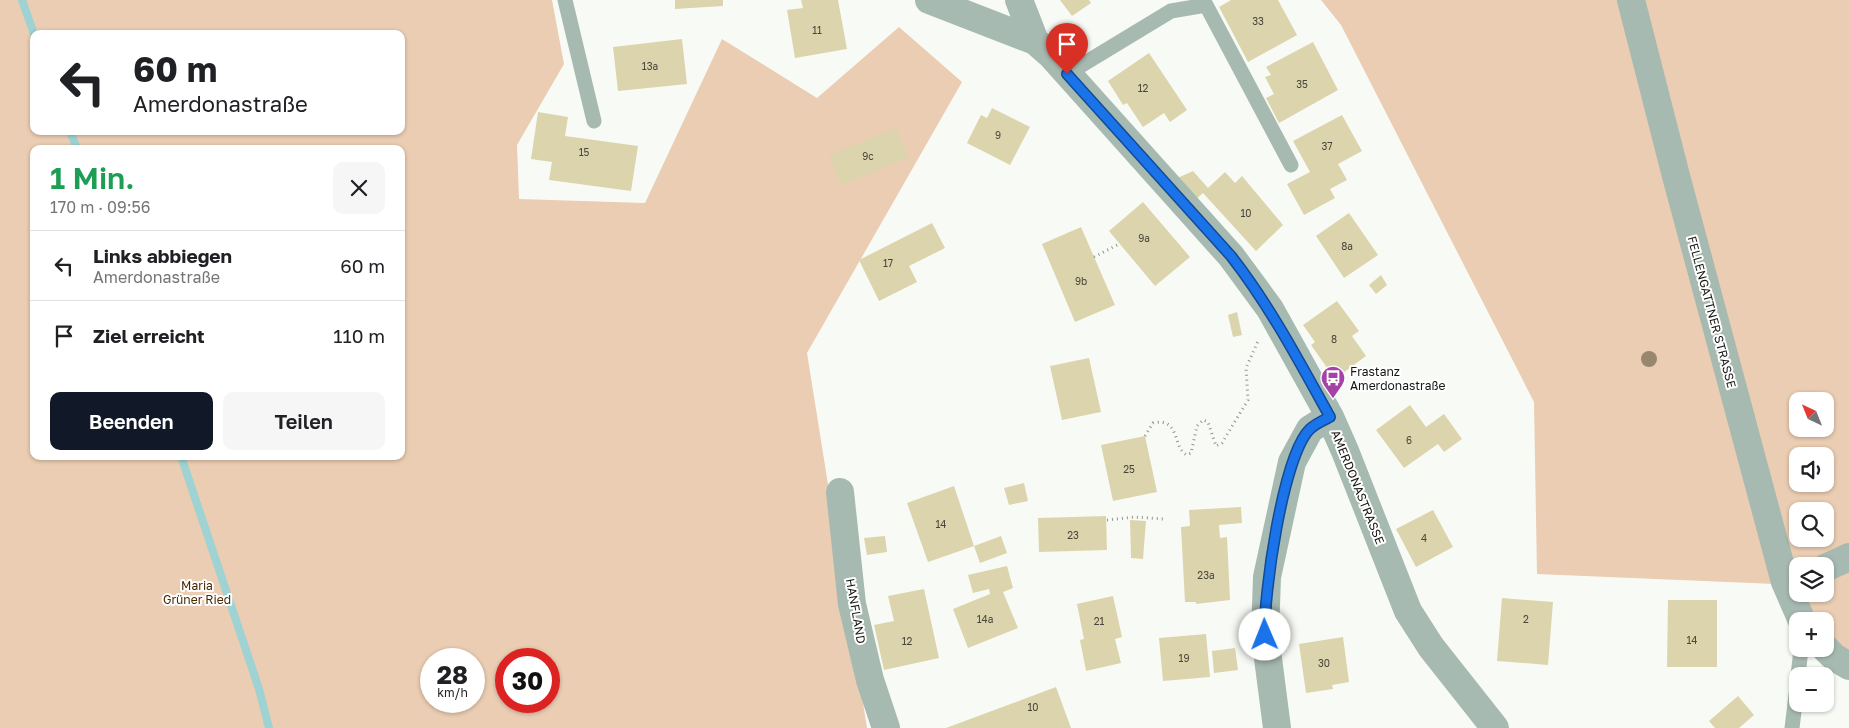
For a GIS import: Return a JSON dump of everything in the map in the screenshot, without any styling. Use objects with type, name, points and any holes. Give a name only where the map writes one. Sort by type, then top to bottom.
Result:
[{"type":"street","name":"AMERDONASTRASSE","points":[[929,0],[1034,41],[1067,74],[1248,277],[1270,309],[1330,417],[1408,611],[1431,647],[1495,728]]},
{"type":"street","points":[[1019,0],[1034,41]]},
{"type":"street","name":"FELLENGATTNER STRASSE","points":[[1631,0],[1681,195],[1789,573]]},
{"type":"street","points":[[1277,728],[1265,635],[1267,577],[1292,462],[1310,429],[1330,417]]},
{"type":"street","name":"HANFLAND","points":[[840,492],[852,604],[870,680],[886,728]]},
{"type":"street","points":[[1834,564],[1849,557]]},
{"type":"street","points":[[1834,657],[1849,666]]},
{"type":"lane","points":[[565,0],[594,122]]},
{"type":"lane","points":[[1067,74],[1171,11],[1206,5],[1291,165]]},
{"type":"lane","points":[[1792,728],[1794,712]]},
{"type":"path","points":[[1094,256],[1119,244]]},
{"type":"path","points":[[1145,436],[1153,423],[1160,422],[1168,425],[1176,433],[1180,450],[1187,454],[1191,453],[1198,426],[1203,420],[1208,422],[1216,446],[1222,443],[1248,400],[1246,368],[1259,338]]},
{"type":"path","points":[[1107,520],[1135,517],[1163,518]]},
{"type":"green space","name":"Maria Grüner Ried","points":[[0,0],[552,0],[564,64],[517,145],[519,199],[645,203],[722,39],[817,98],[899,27],[962,82],[807,353],[867,728],[0,728]]},
{"type":"green space","points":[[1321,0],[1849,0],[1849,678],[1832,657],[1834,657],[1834,612],[1792,612],[1775,584],[1537,574],[1534,402],[1341,25]]},
{"type":"building","points":[[675,0],[723,0],[723,6],[675,9]]},
{"type":"building","points":[[801,0],[838,0],[847,49],[795,58],[787,10],[803,8]]},
{"type":"building","points":[[1060,0],[1089,0],[1091,3],[1072,16]]},
{"type":"building","points":[[1231,0],[1278,0],[1297,35],[1248,62],[1219,7]]},
{"type":"building","points":[[682,39],[687,84],[618,91],[613,47]]},
{"type":"building","points":[[1313,42],[1338,90],[1279,123],[1266,98],[1274,94],[1265,77],[1271,75],[1266,67]]},
{"type":"building","points":[[1149,53],[1187,110],[1170,122],[1164,113],[1143,127],[1127,103],[1123,105],[1108,81]]},
{"type":"building","points":[[992,108],[1030,127],[1010,165],[967,143],[981,115],[987,118]]},
{"type":"building","points":[[538,112],[568,117],[565,136],[638,146],[631,191],[549,180],[552,162],[531,159]]},
{"type":"building","points":[[1342,115],[1362,151],[1338,164],[1347,180],[1330,189],[1335,198],[1304,215],[1287,184],[1310,172],[1293,141]]},
{"type":"building","points":[[896,128],[908,157],[841,185],[829,155]]},
{"type":"building","points":[[1193,171],[1208,188],[1225,172],[1235,183],[1242,176],[1283,225],[1256,251],[1203,193],[1193,202],[1173,180]]},
{"type":"building","points":[[1143,202],[1190,257],[1155,286],[1109,231]]},
{"type":"building","points":[[1349,213],[1378,255],[1344,278],[1316,236]]},
{"type":"building","points":[[932,223],[945,248],[909,266],[917,282],[879,301],[859,260]]},
{"type":"building","points":[[1081,227],[1115,305],[1075,322],[1042,244]]},
{"type":"building","points":[[1381,275],[1387,285],[1376,294],[1369,285]]},
{"type":"building","points":[[1337,301],[1359,331],[1352,336],[1366,356],[1335,379],[1311,345],[1315,342],[1303,325]]},
{"type":"building","points":[[1237,312],[1242,335],[1233,337],[1228,315]]},
{"type":"building","points":[[1089,358],[1101,412],[1062,420],[1050,366]]},
{"type":"building","points":[[1410,405],[1426,427],[1444,414],[1462,439],[1444,452],[1438,444],[1404,468],[1376,430]]},
{"type":"building","points":[[1145,436],[1157,492],[1113,501],[1101,445]]},
{"type":"building","points":[[1024,483],[1028,501],[1009,505],[1004,488]]},
{"type":"building","points":[[954,486],[974,546],[928,562],[907,503]]},
{"type":"building","points":[[1241,507],[1242,523],[1219,525],[1220,538],[1227,537],[1230,600],[1196,604],[1196,602],[1185,602],[1181,527],[1190,526],[1189,510]]},
{"type":"building","points":[[1433,510],[1453,547],[1416,567],[1396,529]]},
{"type":"building","points":[[1106,516],[1107,550],[1039,552],[1038,518]]},
{"type":"building","points":[[1130,520],[1146,521],[1143,559],[1131,558]]},
{"type":"building","points":[[885,536],[887,552],[867,555],[864,538]]},
{"type":"building","points":[[1001,536],[1007,553],[980,563],[974,546]]},
{"type":"building","points":[[1007,566],[1013,588],[1003,592],[1018,628],[968,648],[953,609],[990,594],[989,589],[973,593],[968,575]]},
{"type":"building","points":[[924,589],[939,658],[884,670],[874,625],[894,621],[888,596]]},
{"type":"building","points":[[1113,596],[1122,637],[1115,639],[1121,663],[1086,671],[1080,640],[1084,639],[1077,604]]},
{"type":"building","points":[[1502,598],[1553,602],[1548,665],[1497,661]]},
{"type":"building","points":[[1668,600],[1717,600],[1717,667],[1667,667]]},
{"type":"building","points":[[1206,634],[1210,677],[1163,681],[1159,638]]},
{"type":"building","points":[[1343,637],[1349,682],[1332,685],[1333,689],[1306,693],[1299,644]]},
{"type":"building","points":[[1235,648],[1238,670],[1214,673],[1212,651]]},
{"type":"building","points":[[1056,687],[1071,728],[946,728]]},
{"type":"building","points":[[1738,696],[1754,715],[1739,728],[1715,728],[1709,721]]},
{"type":"waterway","points":[[22,0],[33,30]]},
{"type":"waterway","points":[[72,135],[75,145]]},
{"type":"waterway","points":[[182,460],[259,689],[269,728]]},
{"type":"place","name":"Frastanz Amerdonastraße","points":[[1333,399]]},
{"type":"route","points":[[1067,74],[1254,284],[1330,417],[1310,429],[1292,462],[1267,577],[1264,615],[1265,635]]}]
